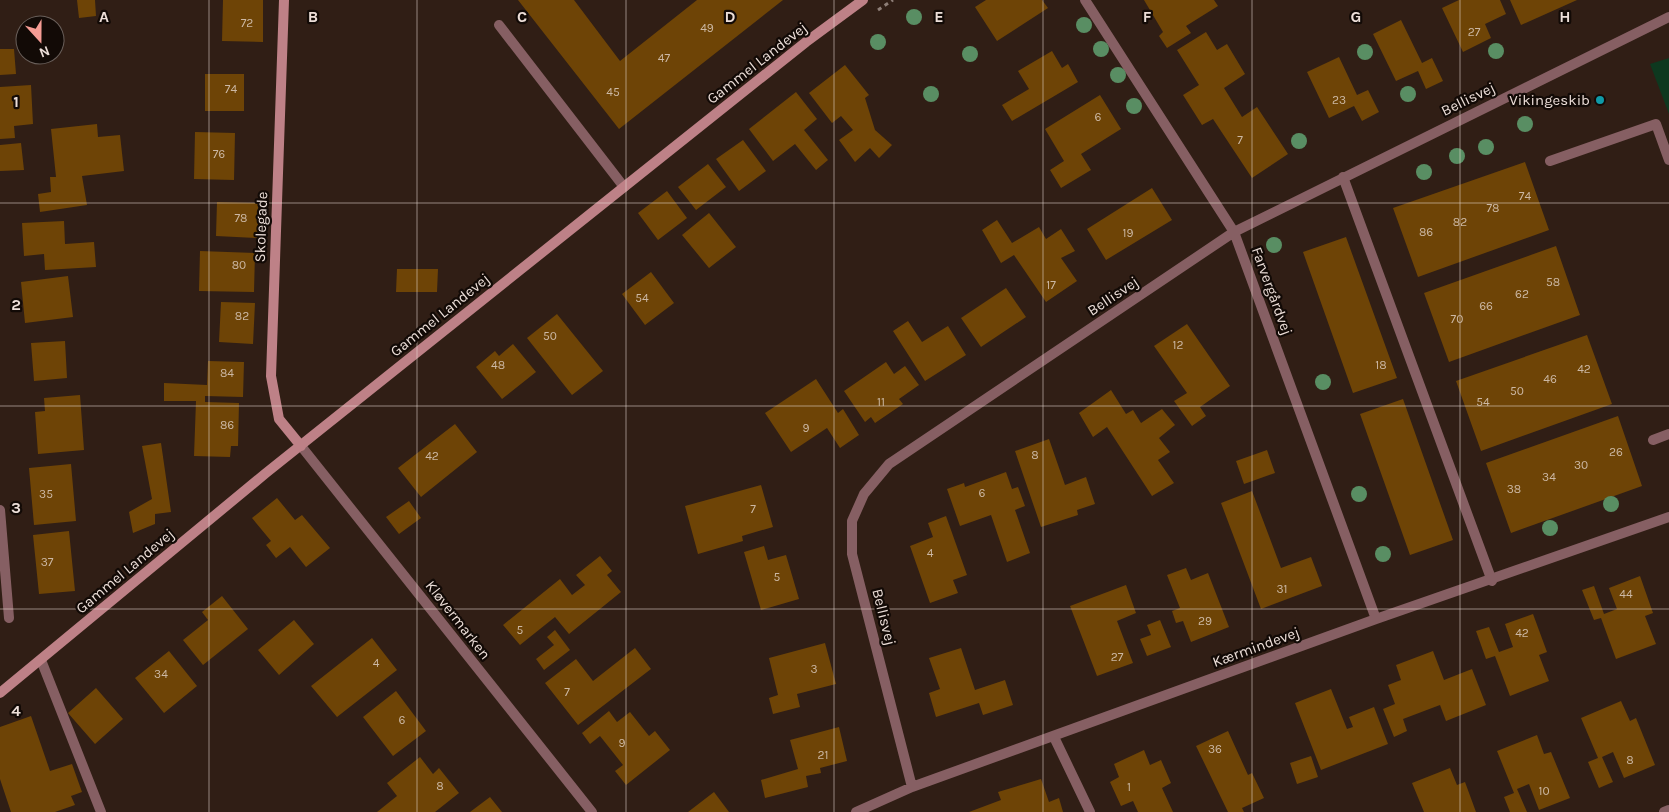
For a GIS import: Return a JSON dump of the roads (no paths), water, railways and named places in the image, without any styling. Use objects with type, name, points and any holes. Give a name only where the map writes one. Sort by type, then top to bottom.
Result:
[{"type":"street","name":"Skolegade","points":[[284,0],[271,376],[279,419],[301,446]]},
{"type":"street","name":"Gammel Landevej","points":[[0,693],[301,446],[806,42],[863,0]]},
{"type":"street","name":"Farvergårdvej","points":[[1084,0],[1234,232],[1376,620]]},
{"type":"street","name":"Bellisvej","points":[[912,787],[852,554],[852,521],[864,494],[889,464],[1234,232],[1669,17]]},
{"type":"street","points":[[499,25],[624,187]]},
{"type":"street","points":[[1550,161],[1656,124],[1669,160]]},
{"type":"street","points":[[1343,177],[1492,581]]},
{"type":"street","points":[[1653,440],[1669,434]]},
{"type":"street","name":"Kløvermarken","points":[[301,446],[592,812]]},
{"type":"street","points":[[0,510],[9,618]]},
{"type":"street","name":"Kærmindevej","points":[[856,812],[912,787],[1669,517]]},
{"type":"street","points":[[41,660],[100,812]]},
{"type":"street","points":[[1054,737],[1090,812]]},
{"type":"street","points":[[1664,812],[1669,810]]},
{"type":"place","name":"Vikingeskib","points":[[1600,100]]}]
